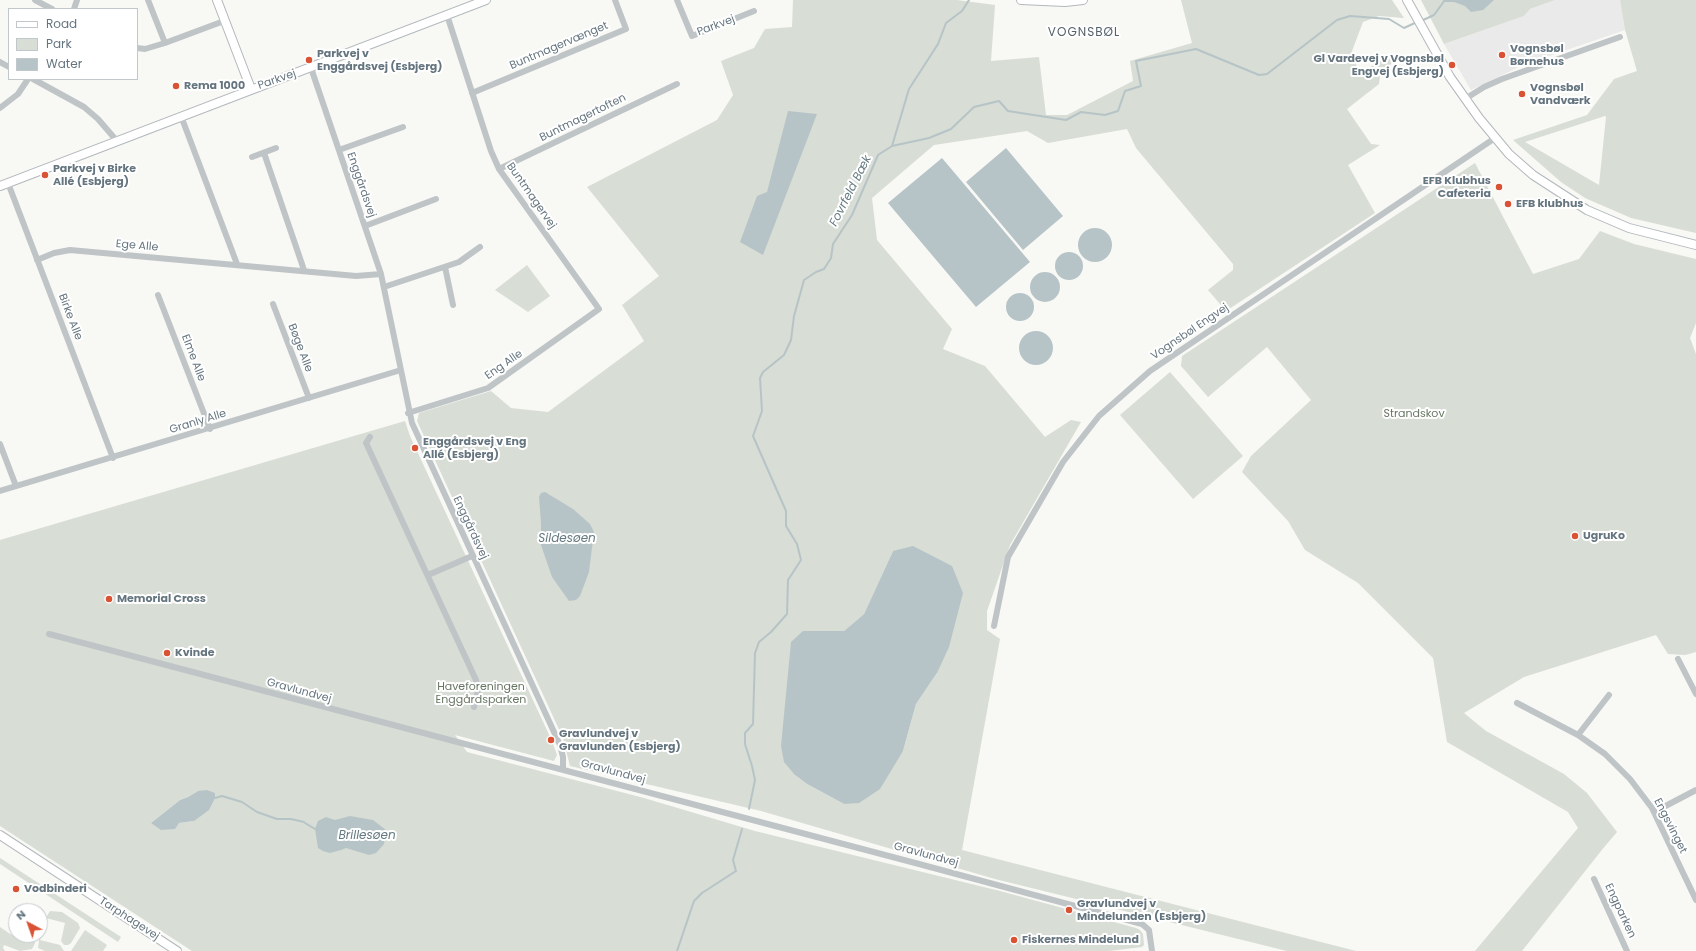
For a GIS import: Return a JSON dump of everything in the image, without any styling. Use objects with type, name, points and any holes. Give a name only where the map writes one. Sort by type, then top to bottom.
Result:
[{"type":"street","points":[[35,0],[50,8]]},
{"type":"street","points":[[148,0],[165,44]]},
{"type":"street","points":[[216,0],[251,89]]},
{"type":"street","name":"Parkvej","points":[[0,186],[486,0]]},
{"type":"street","name":"Buntmagervænget","points":[[472,94],[626,29],[615,0]]},
{"type":"street","name":"Parkvej","points":[[677,0],[692,36],[754,11]]},
{"type":"street","points":[[1021,0],[1065,2],[1083,0]]},
{"type":"street","points":[[1407,0],[1450,77],[1465,99],[1509,154],[1533,175],[1587,210],[1629,228],[1696,245]]},
{"type":"street","name":"Buntmagervej","points":[[447,15],[490,151],[499,169],[599,309]]},
{"type":"street","points":[[138,48],[146,49],[165,44],[224,21]]},
{"type":"street","points":[[1465,99],[1484,87],[1502,79],[1620,37]]},
{"type":"street","name":"Enggårdsvej","points":[[311,68],[381,274],[401,370],[408,413],[472,556],[560,745],[563,757],[563,769]]},
{"type":"street","points":[[0,108],[18,94],[27,80]]},
{"type":"street","points":[[35,80],[84,107],[98,119],[117,141]]},
{"type":"street","name":"Buntmagertoften","points":[[499,169],[677,84]]},
{"type":"street","points":[[181,116],[237,264]]},
{"type":"street","name":"Enggårdsvej","points":[[339,150],[403,127]]},
{"type":"street","name":"Vognsbøl Engvej","points":[[994,626],[1008,557],[1063,462],[1099,416],[1150,371],[1495,138]]},
{"type":"street","points":[[252,157],[276,148]]},
{"type":"street","points":[[264,153],[304,270]]},
{"type":"street","name":"Birke Alle","points":[[8,183],[113,458]]},
{"type":"street","name":"Enggårdsvej","points":[[365,226],[436,199]]},
{"type":"street","points":[[384,288],[459,262],[480,247]]},
{"type":"street","name":"Ege Alle","points":[[37,260],[54,253],[70,250],[304,270],[356,276],[381,274]]},
{"type":"street","points":[[445,267],[453,305]]},
{"type":"street","name":"Elme Alle","points":[[158,295],[210,429]]},
{"type":"street","name":"Bøge Alle","points":[[273,304],[309,398]]},
{"type":"street","name":"Eng Alle","points":[[408,413],[488,388],[599,309]]},
{"type":"street","name":"Granly Alle","points":[[0,491],[210,429],[401,370]]},
{"type":"street","points":[[370,436],[366,443],[476,680],[478,690],[474,707]]},
{"type":"street","points":[[0,444],[16,486]]},
{"type":"street","points":[[428,575],[472,556]]},
{"type":"street","name":"Gravlundvej","points":[[49,634],[402,728],[563,769],[1142,924],[1149,930],[1152,951]]},
{"type":"street","points":[[1678,659],[1696,694]]},
{"type":"street","points":[[1578,735],[1609,695]]},
{"type":"street","name":"Engsvinget","points":[[1517,703],[1578,735],[1605,754],[1630,778],[1654,812],[1696,900]]},
{"type":"street","points":[[1654,812],[1696,790]]},
{"type":"street","name":"Tarphagevej","points":[[0,835],[177,951]]},
{"type":"street","name":"Engparken","points":[[1594,879],[1627,951]]},
{"type":"shaded area","name":"Vognsbøl Børnehus","points":[[1555,0],[1620,0],[1625,30],[1523,65],[1471,90],[1444,44],[1524,16],[1530,9]]},
{"type":"green space","points":[[793,0],[957,0],[995,5],[991,61],[1039,57],[1046,115],[1067,115],[1133,81],[1130,61],[1192,43],[1181,0],[1392,0],[1404,18],[1379,16],[1363,22],[1352,51],[1359,74],[1387,57],[1394,61],[1380,75],[1379,84],[1347,109],[1371,144],[1380,145],[1348,165],[1375,213],[1226,311],[1208,290],[1233,270],[1233,264],[1136,148],[1127,129],[1048,143],[1027,131],[934,145],[872,198],[877,240],[952,329],[943,349],[985,366],[1045,437],[1071,420],[1081,422],[1010,545],[987,611],[987,630],[1000,639],[962,850],[1356,951],[1287,951],[995,879],[761,811],[570,766],[563,738],[417,421],[419,413],[491,391],[511,408],[548,412],[644,341],[622,305],[659,276],[587,187],[717,120],[733,95],[721,61],[754,48],[765,29],[792,27]],"holes":[[[893,551],[937,673],[916,704],[903,751],[844,804],[807,784],[795,775],[803,631],[844,631],[864,614]]]},
{"type":"green space","points":[[1421,0],[1555,0],[1530,9],[1524,16],[1444,44]]},
{"type":"green space","points":[[1620,0],[1696,0],[1696,233],[1631,218],[1585,198],[1561,182],[1513,140],[1587,115],[1614,79],[1637,71],[1625,30]],"holes":[[[1605,116],[1599,185],[1525,142]]]},
{"type":"green space","name":"Strandskov","points":[[1475,163],[1533,274],[1579,259],[1600,231],[1634,244],[1696,259],[1696,323],[1690,338],[1696,354],[1696,652],[1685,655],[1668,654],[1656,635],[1524,677],[1464,713],[1486,731],[1564,774],[1587,793],[1617,832],[1522,951],[1475,951],[1578,828],[1568,812],[1447,742],[1433,658],[1358,583],[1305,550],[1288,521],[1242,472],[1251,456],[1311,400],[1267,347],[1208,397],[1181,366],[1182,356]]},
{"type":"green space","points":[[527,265],[550,296],[528,312],[495,290]]},
{"type":"green space","points":[[1170,372],[1243,456],[1193,499],[1120,415]]},
{"type":"green space","name":"Haveforeningen Enggårdsparken","points":[[405,421],[410,436],[552,741],[557,755],[554,761],[455,735],[467,752],[644,798],[755,831],[1000,891],[1136,928],[1143,934],[1144,945],[1142,947],[1109,951],[192,951],[0,826],[0,540]],"holes":[[[198,791],[194,821],[179,823],[151,823],[180,800]]]},
{"type":"green space","points":[[0,858],[121,937],[118,942],[0,864]]},
{"type":"green space","points":[[50,911],[62,912],[78,923],[80,928],[71,943],[64,945],[61,941],[65,923],[48,919]]},
{"type":"green space","points":[[0,927],[8,932],[8,943],[35,943],[32,949],[20,951],[4,945],[3,948],[5,951],[0,951]]},
{"type":"green space","points":[[85,930],[107,945],[103,951],[71,951]]},
{"type":"green space","points":[[48,942],[60,945],[64,951],[45,951],[38,948],[39,943]]},
{"type":"water","points":[[1443,0],[1494,0],[1483,10],[1471,12],[1465,6],[1454,2],[1443,2]]},
{"type":"water","points":[[788,111],[817,114],[763,255],[740,242],[757,196],[767,192]]},
{"type":"water","points":[[1006,148],[1063,216],[1023,250],[966,182]]},
{"type":"water","points":[[942,158],[1030,262],[976,307],[888,203]]},
{"type":"water","points":[[1095,228],[1101,229],[1107,233],[1111,239],[1111,251],[1107,257],[1101,261],[1095,262],[1089,261],[1083,257],[1079,251],[1078,245],[1079,239],[1083,233],[1089,229]]},
{"type":"water","points":[[1069,252],[1075,253],[1079,256],[1082,260],[1082,272],[1079,276],[1075,279],[1069,280],[1063,279],[1059,276],[1056,272],[1055,266],[1056,260],[1059,256],[1063,253]]},
{"type":"water","points":[[1045,272],[1055,277],[1060,287],[1055,297],[1045,302],[1035,297],[1030,287],[1035,277]]},
{"type":"water","points":[[1020,293],[1030,297],[1034,307],[1030,317],[1020,321],[1010,317],[1006,307],[1010,297]]},
{"type":"water","points":[[1036,331],[1048,336],[1053,348],[1048,360],[1036,365],[1024,360],[1019,348],[1024,336]]},
{"type":"water","name":"Sildesøen","points":[[545,492],[573,509],[590,524],[594,532],[589,572],[580,596],[576,600],[569,601],[552,577],[541,545],[539,497],[541,493]]},
{"type":"water","points":[[913,546],[952,566],[963,593],[949,647],[937,673],[916,704],[903,751],[880,789],[859,803],[844,804],[807,784],[795,775],[784,762],[781,746],[791,642],[803,631],[844,631],[864,614],[893,551]]},
{"type":"water","points":[[207,790],[215,793],[215,798],[209,810],[194,821],[179,823],[175,829],[161,830],[151,823],[180,800],[198,791]]},
{"type":"water","name":"Brillesøen","points":[[350,816],[373,820],[386,830],[384,844],[376,853],[369,855],[346,848],[330,853],[318,848],[315,829],[318,821],[326,817],[335,820]]},
{"type":"waterway","name":"Fovrfeld Bæk","points":[[749,809],[755,780],[745,744],[745,733],[753,724],[755,653],[759,642],[771,632],[787,614],[788,580],[801,560],[797,544],[786,526],[786,511],[753,436],[762,411],[760,378],[763,372],[784,355],[791,340],[794,316],[804,280],[816,272],[824,269],[831,258],[833,244],[852,215],[878,155],[892,146],[909,89],[938,44],[946,23],[962,11],[969,0]]},
{"type":"waterway","points":[[1421,21],[1434,15],[1445,0]]},
{"type":"waterway","points":[[892,146],[929,138],[951,129],[974,107],[999,101],[1008,111],[1066,120],[1081,112],[1105,115],[1118,111],[1125,91],[1141,86],[1136,61],[1196,49],[1259,75],[1267,74],[1337,20],[1350,16],[1389,19],[1404,28],[1417,22]]},
{"type":"waterway","points":[[215,798],[222,796],[242,802],[257,812],[277,819],[291,819],[304,822]]},
{"type":"waterway","points":[[305,823],[315,829]]},
{"type":"waterway","name":"Fovrfeld Bæk","points":[[677,951],[694,901],[702,893],[736,871],[733,860],[742,829]]},
{"type":"place","name":"Vognsbøl Børnehus","points":[[1502,55]]},
{"type":"place","name":"Parkvej v Enggårdsvej (Esbjerg)","points":[[309,60]]},
{"type":"place","name":"Gl Vardevej v Vognsbøl Engvej (Esbjerg)","points":[[1452,65]]},
{"type":"place","name":"Rema 1000","points":[[176,86]]},
{"type":"place","name":"Vognsbøl Vandværk","points":[[1522,94]]},
{"type":"place","name":"Parkvej v Birke Allé (Esbjerg)","points":[[45,175]]},
{"type":"place","name":"EFB Klubhus Cafeteria","points":[[1499,187]]},
{"type":"place","name":"EFB klubhus","points":[[1508,204]]},
{"type":"place","name":"Enggårdsvej v Eng Allé (Esbjerg)","points":[[415,448]]},
{"type":"place","name":"UgruKo","points":[[1575,536]]},
{"type":"place","name":"Memorial Cross","points":[[109,599]]},
{"type":"place","name":"Kvinde","points":[[167,653]]},
{"type":"place","name":"Gravlundvej v Gravlunden (Esbjerg)","points":[[551,740]]},
{"type":"place","name":"Vodbinderi","points":[[16,889]]},
{"type":"place","name":"Gravlundvej v Mindelunden (Esbjerg)","points":[[1069,910]]},
{"type":"place","name":"Fiskernes Mindelund","points":[[1014,940]]},
{"type":"district","name":"VOGNSBØL","points":[[1084,33]]}]
